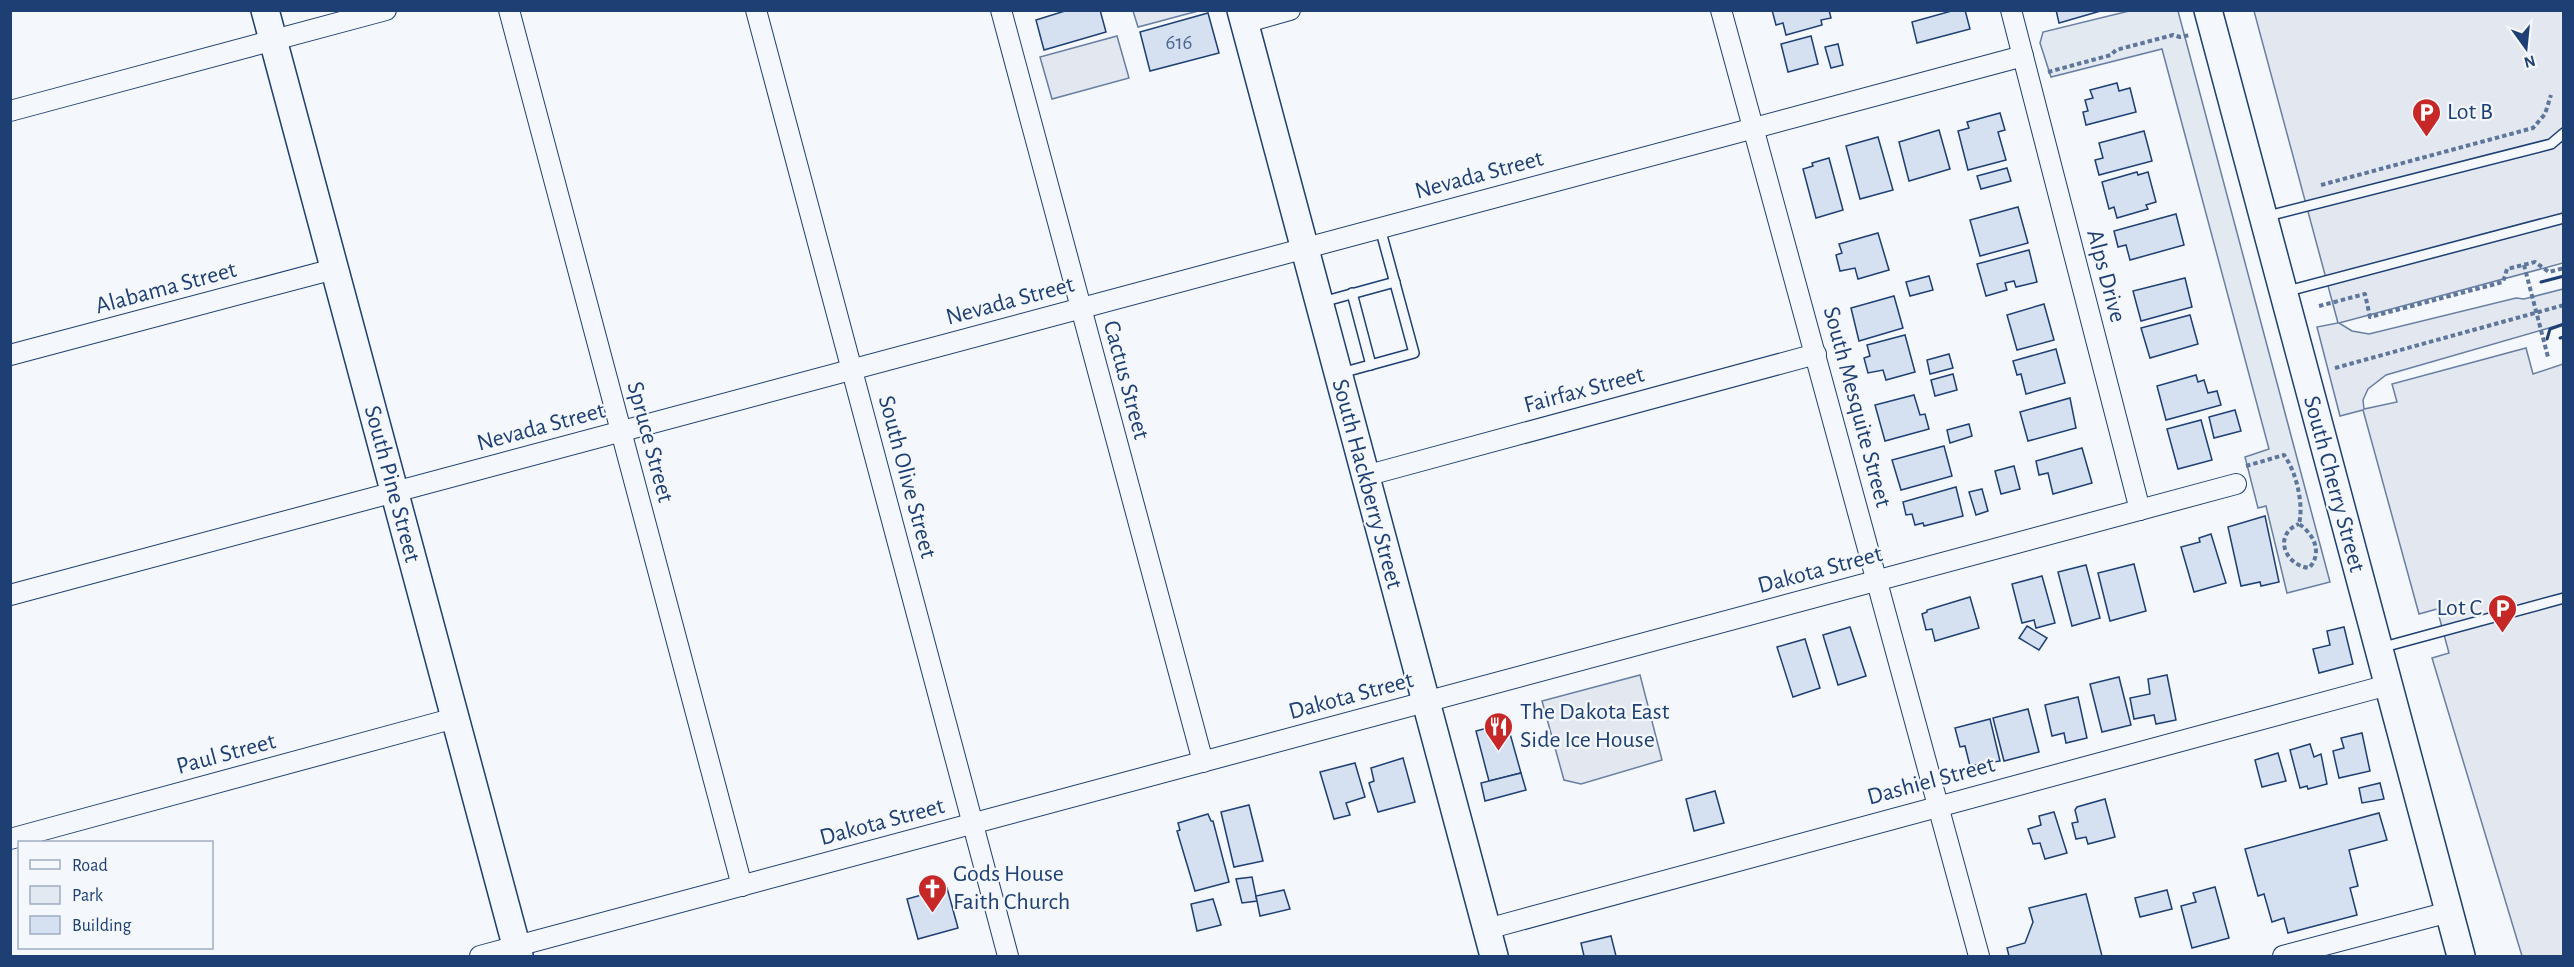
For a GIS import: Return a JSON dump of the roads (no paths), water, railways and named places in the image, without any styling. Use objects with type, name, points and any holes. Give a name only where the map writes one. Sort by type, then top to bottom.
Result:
[{"type":"street","name":"South Pine Street","points":[[265,10],[518,952]]},
{"type":"street","points":[[10,111],[386,10]]},
{"type":"street","name":"Spruce Street","points":[[509,10],[742,886]]},
{"type":"street","name":"South Olive Street","points":[[756,10],[1008,957]]},
{"type":"street","name":"Cactus Street","points":[[1001,10],[1203,762]]},
{"type":"street","points":[[1242,17],[1290,10]]},
{"type":"street","name":"South Mesquite Street","points":[[1721,10],[1878,581],[1978,957]]},
{"type":"street","name":"Alps Drive","points":[[2011,10],[2140,510]]},
{"type":"street","name":"South Cherry Street","points":[[2208,10],[2461,957]]},
{"type":"street","name":"South Hackberry Street","points":[[1242,17],[1494,957]]},
{"type":"street","name":"Nevada Street","points":[[10,595],[2023,56]]},
{"type":"street","name":"Alabama Street","points":[[10,356],[334,269]]},
{"type":"street","name":"Fairfax Street","points":[[1365,476],[1816,354]]},
{"type":"street","name":"Dakota Street","points":[[480,957],[518,952],[742,886],[2236,484]]},
{"type":"street","name":"Dashiel Street","points":[[1487,929],[2388,685]]},
{"type":"street","name":"Paul Street","points":[[10,839],[455,718]]},
{"type":"street","points":[[2283,957],[2449,912]]},
{"type":"lane","points":[[2263,218],[2551,144],[2564,133]]},
{"type":"lane","points":[[2283,292],[2564,218]]},
{"type":"lane","points":[[1338,374],[1414,353],[1380,228]]},
{"type":"lane","points":[[1319,302],[1395,282]]},
{"type":"lane","points":[[1352,293],[1371,365]]},
{"type":"lane","points":[[2378,648],[2564,598]]},
{"type":"place","name":"Lot B","points":[[2426,138]]},
{"type":"place","name":"Lot C","points":[[2503,634]]},
{"type":"place","name":"The Dakota East Side Ice House","points":[[1499,752]]},
{"type":"place","name":"Gods House Faith Church","points":[[932,914]]}]
